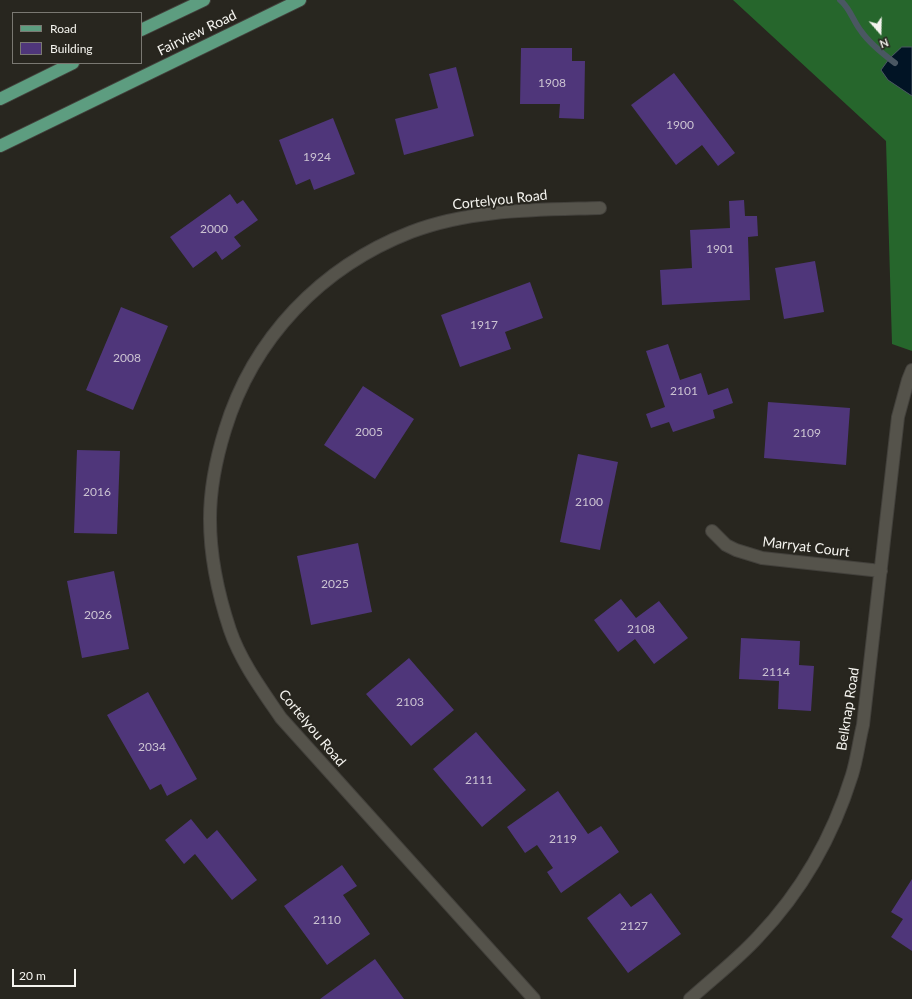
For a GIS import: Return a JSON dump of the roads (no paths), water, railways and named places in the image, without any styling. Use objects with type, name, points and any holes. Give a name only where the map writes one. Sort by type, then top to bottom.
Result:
[{"type":"main road","name":"Fairview Road","points":[[142,30],[204,0]]},
{"type":"main road","name":"Fairview Road","points":[[0,146],[300,0]]},
{"type":"main road","points":[[0,98],[72,64]]},
{"type":"street","name":"Cortelyou Road","points":[[534,999],[281,718],[254,679],[231,632],[218,588],[213,561],[210,518],[214,475],[220,446],[233,405],[256,359],[280,326],[309,294],[344,266],[370,250],[411,231],[455,219],[509,211],[600,208]]},
{"type":"street","name":"Belknap Road","points":[[690,999],[757,938],[788,902],[814,863],[836,820],[852,774],[863,725],[898,417],[912,370]]},
{"type":"street","name":"Marryat Court","points":[[712,531],[726,545],[736,550],[762,558],[881,571]]},
{"type":"water","points":[[902,47],[912,47],[912,96],[888,80],[881,70],[889,59]]},
{"type":"waterway","points":[[840,0],[868,40],[895,63]]}]
